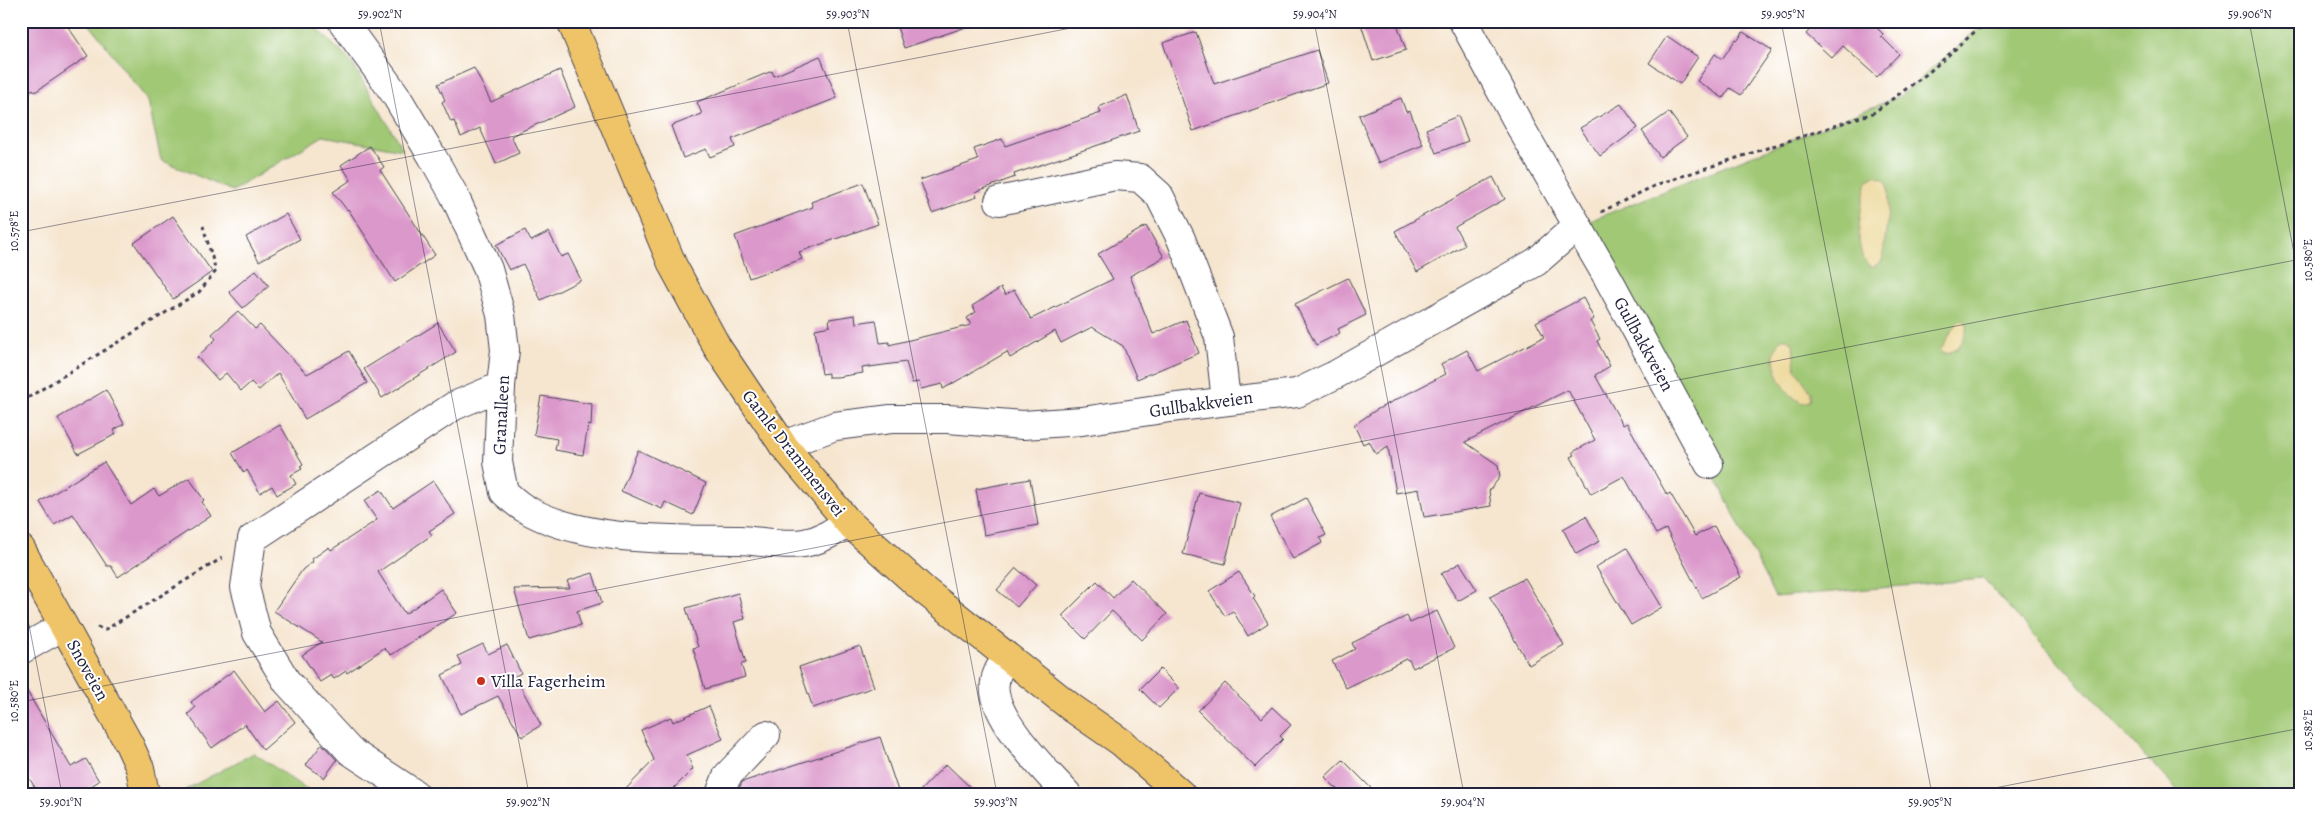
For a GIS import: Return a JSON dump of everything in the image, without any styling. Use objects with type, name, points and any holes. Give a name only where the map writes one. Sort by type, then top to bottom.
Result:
[{"type":"main road","name":"Gamle Drammensvei","points":[[571,21],[673,266],[717,347],[783,445],[848,522],[925,591],[1007,658],[1072,708],[1121,742],[1180,794]]},
{"type":"main road","name":"Snoveien","points":[[21,549],[129,744],[140,768],[145,794]]},
{"type":"street","name":"Granalleen","points":[[342,21],[395,94],[432,156],[454,195],[488,269],[501,314],[505,350],[501,386],[498,462],[504,492],[524,508],[558,523],[612,535],[686,541],[740,540],[803,543],[829,535],[848,522]]},
{"type":"street","name":"Gullbakkveien","points":[[1463,21],[1710,464]]},
{"type":"street","points":[[999,201],[1115,176],[1140,178],[1159,195],[1180,239],[1219,337],[1226,401]]},
{"type":"street","name":"Gullbakkveien","points":[[783,445],[835,426],[891,419],[948,419],[1023,425],[1082,422],[1226,401],[1297,394],[1536,262],[1577,226]]},
{"type":"street","points":[[415,794],[350,750],[287,682],[257,633],[245,587],[252,539],[454,406],[501,386]]},
{"type":"street","points":[[21,650],[64,626]]},
{"type":"street","points":[[1007,658],[998,670],[994,684],[996,699],[1009,726],[1026,750],[1067,794]]},
{"type":"street","points":[[720,794],[727,776],[766,735]]},
{"type":"path","points":[[1577,226],[1614,205],[1658,184],[1873,113],[1928,73],[1987,21]]},
{"type":"path","points":[[21,402],[199,292],[216,271],[203,226]]},
{"type":"path","points":[[105,630],[252,539]]},
{"type":"green space","points":[[87,21],[310,21],[352,63],[403,150],[323,136],[232,191],[161,160],[148,101]]},
{"type":"green space","points":[[1987,21],[2301,21],[2301,794],[2180,794],[1983,579],[1775,597],[1709,464],[1577,226],[1900,96]]},
{"type":"green space","points":[[254,753],[313,794],[192,794],[185,790]]},
{"type":"sand","points":[[1875,176],[1887,183],[1889,198],[1882,261],[1873,267],[1866,262],[1861,253],[1859,228],[1862,201],[1867,181]]},
{"type":"sand","points":[[1963,320],[1967,325],[1963,340],[1953,351],[1943,354],[1940,350],[1958,322]]},
{"type":"sand","points":[[1781,339],[1787,339],[1793,343],[1795,369],[1811,392],[1810,401],[1802,403],[1790,394],[1781,382],[1774,361],[1774,353]]},
{"type":"building","points":[[21,21],[64,21],[88,56],[35,92],[33,89],[21,97]]},
{"type":"building","points":[[895,21],[972,21],[972,25],[904,48]]},
{"type":"building","points":[[1360,21],[1396,21],[1406,50],[1373,61]]},
{"type":"building","points":[[1818,21],[1870,21],[1883,34],[1881,36],[1899,54],[1877,77],[1843,46],[1832,58],[1806,34]]},
{"type":"building","points":[[1196,32],[1214,84],[1317,50],[1328,83],[1193,131],[1163,43]]},
{"type":"building","points":[[1743,32],[1772,50],[1741,95],[1730,88],[1723,98],[1697,81],[1715,54],[1722,59]]},
{"type":"building","points":[[1667,36],[1698,57],[1680,84],[1649,63]]},
{"type":"building","points":[[820,56],[837,98],[732,139],[735,147],[710,157],[706,149],[683,158],[671,126],[702,114],[697,102],[772,71],[774,76]]},
{"type":"building","points":[[474,68],[491,102],[560,70],[575,107],[511,136],[519,153],[496,164],[480,128],[461,137],[454,121],[451,122],[442,102],[445,100],[438,84]]},
{"type":"building","points":[[1127,95],[1139,131],[1014,174],[1015,177],[975,192],[977,197],[932,213],[920,180],[978,160],[974,149],[1002,139],[1005,146],[1101,113],[1099,107]]},
{"type":"building","points":[[1401,98],[1406,112],[1410,111],[1423,145],[1378,163],[1359,115]]},
{"type":"building","points":[[1621,104],[1638,128],[1600,156],[1580,128]]},
{"type":"building","points":[[1669,112],[1687,137],[1660,157],[1642,131]]},
{"type":"building","points":[[1458,116],[1468,141],[1436,153],[1426,129]]},
{"type":"building","points":[[370,146],[384,167],[380,170],[435,255],[395,282],[348,209],[333,192],[351,180],[341,165]]},
{"type":"building","points":[[1493,177],[1505,199],[1455,227],[1465,245],[1417,272],[1395,231]]},
{"type":"building","points":[[863,183],[878,224],[799,252],[802,259],[749,278],[735,236],[813,207],[811,202]]},
{"type":"building","points":[[286,214],[300,239],[259,261],[246,237]]},
{"type":"building","points":[[173,216],[212,272],[173,299],[134,243]]},
{"type":"building","points":[[1146,226],[1164,257],[1130,276],[1153,334],[1186,320],[1199,353],[1137,379],[1123,346],[1092,327],[1061,343],[1055,331],[1010,358],[1007,352],[943,389],[942,384],[921,389],[919,382],[912,383],[906,362],[862,368],[863,373],[837,377],[828,377],[828,373],[822,374],[815,329],[830,326],[829,319],[855,315],[856,323],[876,320],[880,343],[889,342],[889,345],[971,325],[967,318],[976,312],[972,306],[1001,288],[1005,295],[1014,290],[1031,319],[1113,279],[1098,254]]},
{"type":"building","points":[[525,230],[531,241],[549,232],[561,257],[568,254],[581,280],[541,300],[523,264],[509,270],[496,245]]},
{"type":"building","points":[[256,270],[269,286],[243,308],[229,292]]},
{"type":"building","points":[[1348,278],[1366,315],[1338,329],[1340,333],[1316,345],[1295,304]]},
{"type":"building","points":[[1583,298],[1594,319],[1590,321],[1600,339],[1597,341],[1610,366],[1595,375],[1623,425],[1627,423],[1667,495],[1670,493],[1695,536],[1714,526],[1741,577],[1702,598],[1666,529],[1656,534],[1624,476],[1591,494],[1571,457],[1575,455],[1573,452],[1595,440],[1568,390],[1465,442],[1498,465],[1500,477],[1489,491],[1491,506],[1424,517],[1419,489],[1396,493],[1388,447],[1376,454],[1369,441],[1363,444],[1354,425],[1376,410],[1446,374],[1441,364],[1467,350],[1478,371],[1544,337],[1536,322]]},
{"type":"building","points":[[238,311],[255,329],[260,325],[307,374],[349,351],[367,383],[305,419],[278,373],[259,390],[251,382],[241,391],[226,373],[218,380],[197,357],[216,339],[212,334]]},
{"type":"building","points":[[438,323],[456,352],[382,398],[364,369]]},
{"type":"building","points":[[106,390],[124,424],[114,430],[116,434],[78,454],[58,418]]},
{"type":"building","points":[[541,396],[592,404],[591,426],[588,425],[583,455],[555,450],[557,439],[534,435]]},
{"type":"building","points":[[280,425],[303,464],[300,466],[302,469],[291,475],[296,484],[277,495],[272,486],[260,493],[247,470],[244,473],[232,453]]},
{"type":"building","points":[[638,450],[706,483],[693,515],[665,502],[662,509],[621,491]]},
{"type":"building","points":[[104,462],[131,505],[154,489],[159,496],[189,478],[204,500],[202,502],[211,516],[118,577],[111,566],[107,566],[73,514],[54,525],[40,502]]},
{"type":"building","points":[[1030,479],[1038,525],[984,535],[976,489]]},
{"type":"building","points":[[433,481],[455,514],[429,531],[432,535],[378,572],[405,614],[441,589],[457,613],[391,655],[384,648],[347,673],[346,671],[334,679],[331,675],[320,682],[302,655],[322,642],[274,611],[303,569],[313,562],[312,559],[329,547],[331,550],[377,520],[364,501],[381,490],[393,508]]},
{"type":"building","points":[[1199,493],[1240,503],[1225,564],[1183,554]]},
{"type":"building","points":[[1306,498],[1326,535],[1320,538],[1322,543],[1293,559],[1270,517]]},
{"type":"building","points":[[1586,516],[1600,541],[1576,554],[1563,529]]},
{"type":"building","points":[[1627,548],[1662,607],[1631,625],[1596,567]]},
{"type":"building","points":[[1460,563],[1477,590],[1458,601],[1441,574]]},
{"type":"building","points":[[1016,568],[1036,585],[1017,607],[997,590]]},
{"type":"building","points":[[1239,572],[1255,596],[1253,598],[1268,623],[1248,636],[1233,611],[1225,616],[1209,591]]},
{"type":"building","points":[[593,573],[602,603],[577,611],[581,625],[529,640],[514,589],[570,588],[567,581]]},
{"type":"building","points":[[1525,578],[1564,645],[1529,665],[1490,597]]},
{"type":"building","points":[[1131,579],[1167,614],[1142,640],[1112,611],[1085,639],[1062,616],[1097,581],[1113,598]]},
{"type":"building","points":[[738,593],[745,619],[734,622],[746,663],[741,664],[745,677],[705,689],[693,648],[698,647],[686,608]]},
{"type":"building","points":[[1437,611],[1454,648],[1413,668],[1409,660],[1406,659],[1346,688],[1332,661],[1355,649],[1352,643],[1407,616],[1410,623]]},
{"type":"building","name":"Villa Fagerheim","points":[[483,644],[488,654],[507,645],[521,673],[515,676],[541,725],[522,737],[498,696],[461,714],[442,675],[462,665],[458,656]]},
{"type":"building","points":[[860,646],[874,687],[813,708],[799,667]]},
{"type":"building","points":[[1160,669],[1179,688],[1159,708],[1140,689]]},
{"type":"building","points":[[234,670],[265,712],[279,701],[295,722],[263,750],[245,724],[212,748],[188,714],[195,708],[191,702]]},
{"type":"building","points":[[21,681],[71,767],[86,759],[99,781],[78,794],[39,794],[21,765]]},
{"type":"building","points":[[1225,683],[1262,718],[1272,707],[1291,725],[1280,736],[1283,739],[1255,767],[1198,711]]},
{"type":"building","points":[[709,706],[723,739],[687,755],[693,769],[668,794],[621,794],[654,760],[641,730],[671,717],[673,722]]},
{"type":"building","points":[[880,737],[899,794],[737,794],[742,782]]},
{"type":"building","points":[[322,744],[337,760],[324,778],[306,765]]},
{"type":"building","points":[[1343,760],[1377,794],[1342,794],[1325,777]]},
{"type":"building","points":[[946,764],[977,794],[917,794]]},
{"type":"place","name":"Villa Fagerheim","points":[[481,681]]}]
